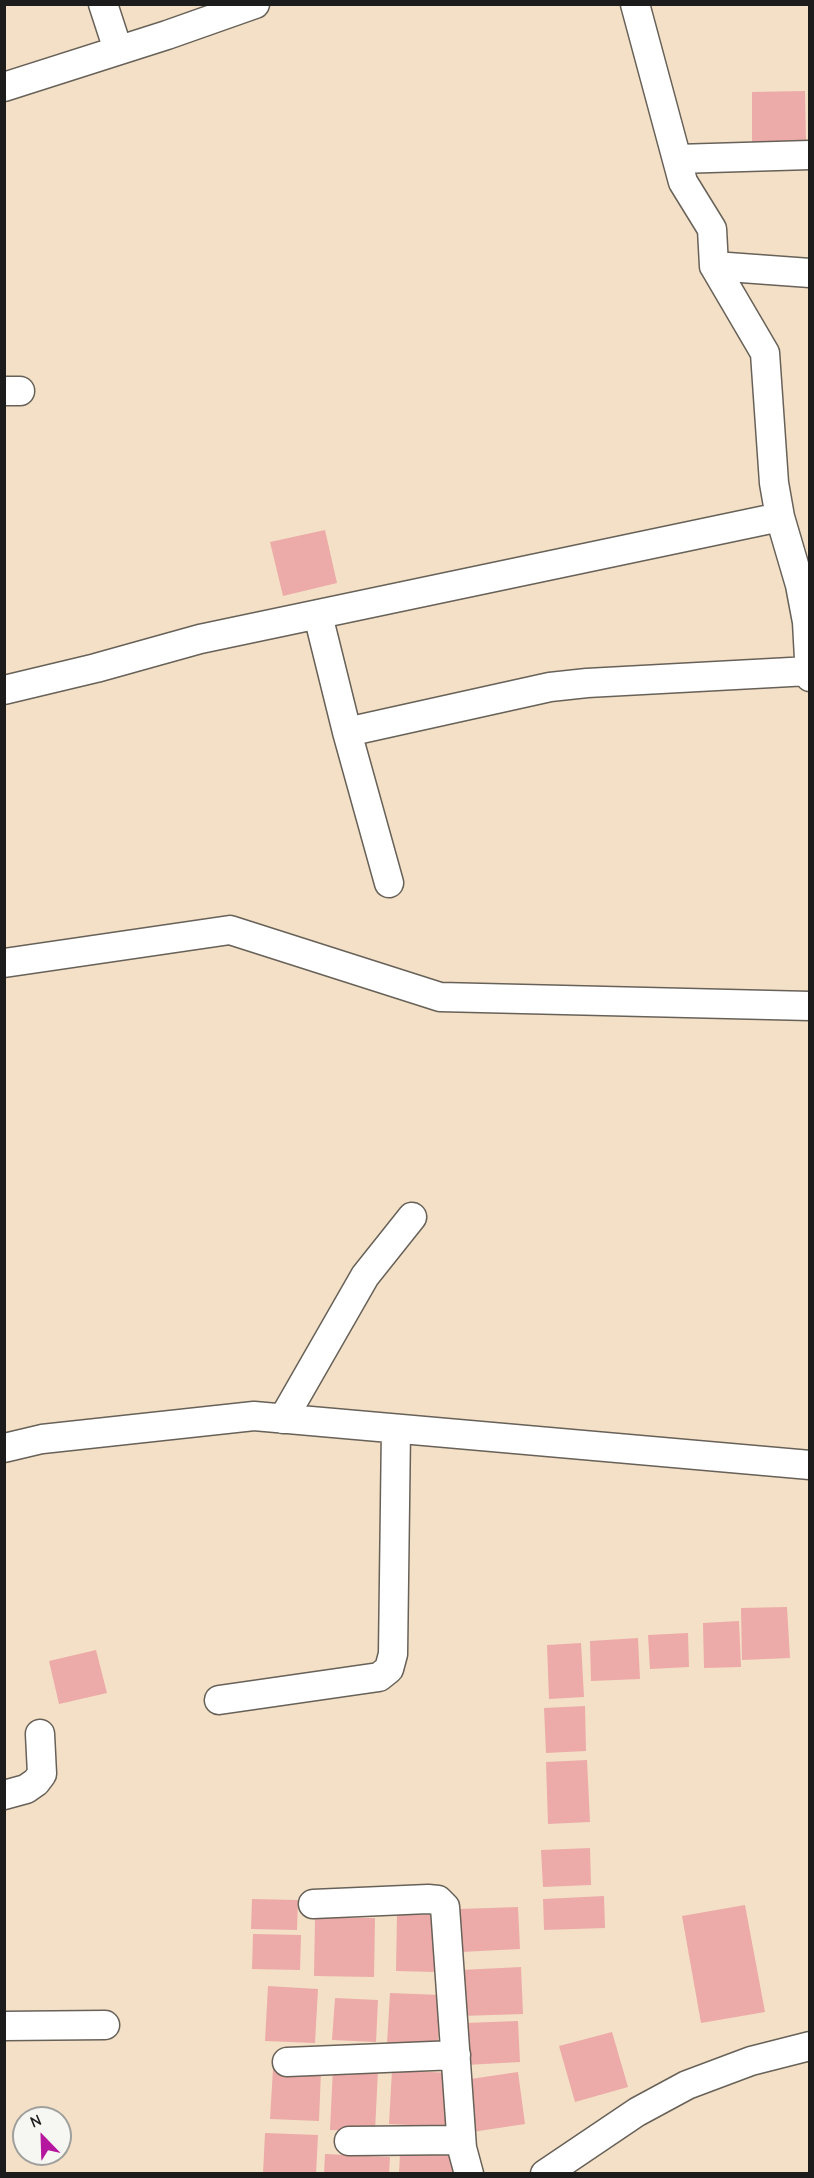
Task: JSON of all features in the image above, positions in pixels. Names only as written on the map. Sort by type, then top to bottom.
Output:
[{"type":"street","points":[[103,4],[118,50]]},
{"type":"street","points":[[4,87],[255,4]]},
{"type":"street","points":[[635,4],[683,182],[712,229],[714,266],[765,353],[774,483],[780,517],[800,585],[809,637],[810,677]]},
{"type":"street","points":[[677,159],[810,155]]},
{"type":"street","points":[[714,266],[810,273]]},
{"type":"street","points":[[4,690],[96,668],[200,639],[780,517]]},
{"type":"street","points":[[318,615],[347,732],[389,883]]},
{"type":"street","points":[[347,732],[550,687],[809,671]]},
{"type":"street","points":[[4,963],[230,930],[440,997],[810,1006]]},
{"type":"street","points":[[283,1419],[365,1276],[412,1217]]},
{"type":"street","points":[[4,1448],[42,1439],[254,1416],[810,1465]]},
{"type":"street","points":[[219,1700],[379,1677],[389,1669],[393,1654],[396,1429]]},
{"type":"street","points":[[4,1795],[26,1789],[42,1774],[40,1734]]},
{"type":"street","points":[[313,1904],[428,1899],[438,1900],[445,1907],[461,2139],[469,2174]]},
{"type":"street","points":[[4,2026],[105,2025]]},
{"type":"street","points":[[545,2174],[636,2112],[687,2085],[751,2061],[810,2046]]},
{"type":"street","points":[[287,2062],[456,2055]]},
{"type":"street","points":[[349,2141],[461,2139]]},
{"type":"building","points":[[805,91],[806,144],[752,144],[752,92]]},
{"type":"building","points":[[325,530],[337,583],[283,596],[270,542]]},
{"type":"building","points":[[787,1607],[790,1658],[742,1660],[741,1608]]},
{"type":"building","points":[[739,1621],[741,1667],[704,1668],[703,1623]]},
{"type":"building","points":[[688,1633],[689,1667],[650,1669],[648,1635]]},
{"type":"building","points":[[638,1638],[640,1679],[591,1681],[590,1641]]},
{"type":"building","points":[[581,1643],[584,1697],[549,1699],[547,1645]]},
{"type":"building","points":[[96,1650],[107,1693],[59,1704],[49,1661]]},
{"type":"building","points":[[585,1706],[586,1751],[546,1753],[544,1708]]},
{"type":"building","points":[[587,1760],[590,1822],[548,1824],[546,1762]]},
{"type":"building","points":[[590,1848],[591,1885],[543,1887],[541,1850]]},
{"type":"building","points":[[604,1896],[605,1928],[544,1930],[543,1899]]},
{"type":"building","points":[[252,1899],[298,1900],[297,1930],[251,1929]]},
{"type":"building","points":[[745,1905],[765,2012],[701,2023],[682,1916]]},
{"type":"building","points":[[518,1907],[520,1949],[461,1952],[459,1909]]},
{"type":"building","points":[[397,1914],[436,1915],[435,1972],[396,1971]]},
{"type":"building","points":[[315,1918],[375,1918],[374,1977],[314,1976]]},
{"type":"building","points":[[253,1934],[301,1935],[300,1970],[252,1969]]},
{"type":"building","points":[[521,1967],[523,2014],[462,2016],[461,1970]]},
{"type":"building","points":[[268,1986],[318,1989],[315,2043],[265,2041]]},
{"type":"building","points":[[390,1993],[440,1995],[438,2047],[387,2044]]},
{"type":"building","points":[[335,1998],[378,2000],[376,2042],[332,2040]]},
{"type":"building","points":[[518,2021],[520,2062],[466,2065],[465,2023]]},
{"type":"building","points":[[612,2032],[628,2087],[575,2102],[559,2046]]},
{"type":"building","points":[[333,2068],[378,2070],[375,2131],[330,2130]]},
{"type":"building","points":[[273,2069],[321,2071],[319,2121],[270,2119]]},
{"type":"building","points":[[392,2070],[450,2073],[447,2127],[389,2124]]},
{"type":"building","points":[[518,2072],[525,2124],[472,2132],[464,2080]]},
{"type":"building","points":[[265,2133],[318,2135],[316,2174],[263,2174]]},
{"type":"building","points":[[400,2153],[461,2156],[460,2174],[399,2174]]},
{"type":"building","points":[[325,2154],[390,2157],[389,2174],[324,2174]]}]
